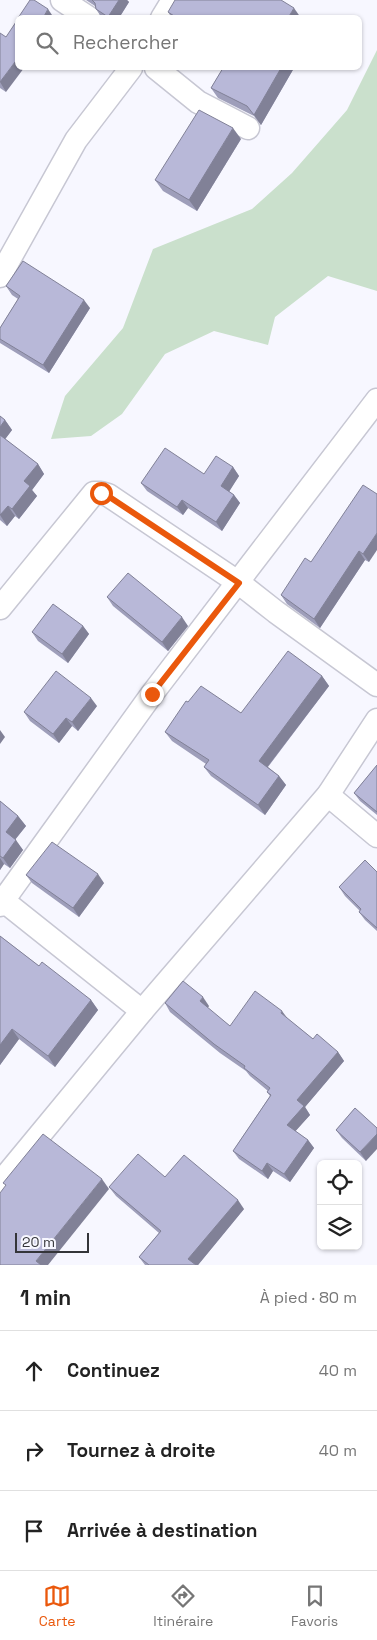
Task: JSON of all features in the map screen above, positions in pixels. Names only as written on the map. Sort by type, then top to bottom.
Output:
[{"type":"street","points":[[62,0],[84,15]]},
{"type":"street","points":[[164,15],[173,0]]},
{"type":"street","points":[[0,276],[76,140],[129,70]]},
{"type":"street","points":[[158,70],[198,102],[248,128]]},
{"type":"street","points":[[142,1011],[1,901],[152,694],[239,583],[377,400]]},
{"type":"street","points":[[0,608],[94,493],[101,493],[239,583],[377,685]]},
{"type":"street","points":[[0,1184],[142,1011],[328,795],[377,720]]},
{"type":"street","points":[[328,795],[377,836]]},
{"type":"green space","points":[[377,50],[377,291],[328,276],[275,317],[268,345],[214,331],[165,354],[122,414],[91,436],[51,439],[65,396],[123,328],[153,249],[252,209],[292,173],[347,110]]},
{"type":"building","points":[[30,0],[34,0],[48,9],[45,15],[20,15]]},
{"type":"building","points":[[92,0],[119,0],[109,15],[105,15],[96,9],[95,3]]},
{"type":"building","points":[[175,0],[281,0],[294,8],[290,15],[172,15],[168,12]]},
{"type":"building","points":[[15,24],[15,62],[0,82],[0,33],[6,37]]},
{"type":"building","points":[[222,70],[280,70],[254,115],[247,106],[211,88]]},
{"type":"building","points":[[199,110],[233,128],[189,200],[155,180]]},
{"type":"building","points":[[23,261],[84,300],[43,365],[0,339],[0,328],[20,296],[6,286]]},
{"type":"building","points":[[0,416],[5,420],[0,427]]},
{"type":"building","points":[[0,435],[38,464],[24,481],[30,486],[12,509],[8,506],[0,515]]},
{"type":"building","points":[[165,448],[204,474],[216,456],[233,467],[221,486],[234,495],[216,522],[182,500],[177,507],[141,483]]},
{"type":"building","points":[[363,485],[377,494],[377,533],[363,554],[359,551],[314,619],[281,595],[305,558],[311,562]]},
{"type":"building","points":[[128,573],[182,617],[162,642],[107,597]]},
{"type":"building","points":[[53,604],[83,626],[62,654],[32,632]]},
{"type":"building","points":[[288,651],[322,676],[259,761],[279,776],[258,805],[204,767],[209,760],[165,732],[186,701],[188,702],[201,686],[241,713]]},
{"type":"building","points":[[56,671],[91,698],[72,722],[66,718],[53,734],[24,712]]},
{"type":"building","points":[[377,765],[377,812],[354,793]]},
{"type":"building","points":[[0,801],[18,816],[6,832],[16,840],[3,858],[0,856]]},
{"type":"building","points":[[52,842],[98,874],[73,908],[26,875]]},
{"type":"building","points":[[365,860],[377,872],[377,928],[359,912],[361,909],[339,887]]},
{"type":"building","points":[[0,936],[39,966],[42,962],[91,1000],[48,1056],[12,1029],[0,1045]]},
{"type":"building","points":[[183,981],[203,997],[200,1001],[230,1026],[255,991],[282,1011],[281,1013],[313,1039],[317,1034],[338,1052],[297,1100],[304,1106],[287,1125],[308,1140],[284,1174],[267,1163],[262,1171],[233,1151],[271,1095],[267,1092],[270,1088],[165,1003]]},
{"type":"building","points":[[355,1108],[377,1128],[377,1134],[360,1152],[336,1130]]},
{"type":"building","points":[[43,1134],[102,1179],[36,1261],[41,1265],[0,1265],[0,1193],[6,1185],[3,1183]]},
{"type":"building","points":[[138,1154],[165,1177],[184,1155],[238,1200],[188,1259],[196,1265],[149,1265],[139,1257],[161,1231],[109,1187]]},
{"type":"route","points":[[101,493],[239,583],[152,694]]}]
